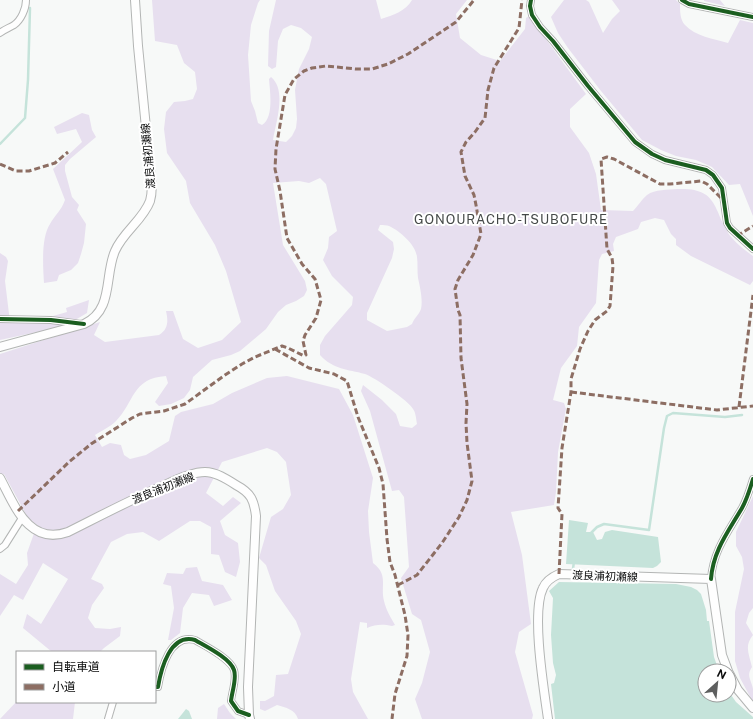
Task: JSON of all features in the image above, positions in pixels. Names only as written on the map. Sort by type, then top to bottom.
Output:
[{"type":"main road","name":"渡良浦初瀬線","points":[[0,347],[84,324],[91,321],[98,315],[103,306],[115,251],[121,240],[144,213],[150,201],[152,192],[135,0]]},
{"type":"main road","name":"渡良浦初瀬線","points":[[0,478],[22,518],[35,530],[54,536],[173,481],[195,473],[215,473],[246,491],[252,498],[256,516],[248,687],[250,717]]},
{"type":"main road","name":"渡良浦初瀬線","points":[[548,719],[540,647],[539,618],[540,598],[547,581],[559,574],[711,579]]},
{"type":"main road","points":[[711,579],[722,655],[725,663]]},
{"type":"main road","points":[[737,688],[753,708]]},
{"type":"street","points":[[0,33],[5,28],[13,26],[20,20],[26,5],[26,0]]},
{"type":"street","points":[[531,0],[530,6],[532,15],[540,27],[635,142],[652,154],[665,160],[706,170],[714,175],[722,188],[727,223],[730,228],[753,249]]},
{"type":"street","points":[[682,0],[689,4],[753,17]]},
{"type":"street","points":[[0,319],[51,320],[84,324]]},
{"type":"street","points":[[711,579],[711,571],[720,544],[742,508],[753,479]]},
{"type":"street","points":[[0,549],[5,545],[22,518]]},
{"type":"street","points":[[156,687],[158,687],[165,663],[173,646],[189,638],[232,664],[234,678],[231,700],[238,711],[250,717]]},
{"type":"street","points":[[108,719],[113,703]]},
{"type":"shaded area","points":[[152,0],[260,0],[251,25],[248,55],[251,101],[258,123],[262,125],[266,122],[270,111],[269,79],[271,77],[276,83],[279,98],[278,116],[273,140],[286,142],[292,136],[296,128],[297,119],[295,90],[299,69],[309,49],[312,37],[301,28],[291,25],[283,29],[278,41],[276,67],[272,69],[268,66],[269,31],[276,0],[376,0],[381,19],[403,10],[412,0],[467,0],[456,14],[460,38],[481,55],[500,61],[525,29],[526,18],[529,16],[586,94],[570,109],[570,127],[589,153],[596,174],[601,210],[633,211],[643,198],[650,193],[658,191],[691,189],[701,192],[714,203],[732,238],[753,256],[753,281],[750,285],[691,256],[676,245],[676,239],[671,234],[664,220],[655,218],[641,222],[638,229],[616,237],[613,244],[614,251],[602,254],[599,260],[596,303],[579,327],[577,346],[561,368],[553,400],[564,403],[566,409],[558,452],[554,505],[511,512],[522,555],[531,624],[519,632],[515,652],[533,715],[532,719],[422,719],[415,699],[422,683],[430,652],[421,620],[412,614],[401,578],[409,567],[404,497],[399,490],[392,491],[370,411],[361,391],[363,385],[382,400],[396,414],[400,426],[412,428],[417,424],[416,416],[410,405],[383,384],[365,374],[330,364],[320,355],[320,345],[325,336],[352,305],[353,297],[332,276],[323,260],[328,248],[329,237],[337,231],[326,184],[320,178],[309,183],[299,181],[273,183],[283,245],[305,281],[307,290],[304,296],[286,305],[278,312],[266,329],[240,351],[212,360],[193,377],[190,390],[184,398],[171,404],[159,406],[155,402],[168,383],[166,376],[146,381],[135,392],[116,421],[95,435],[102,447],[110,443],[121,445],[124,455],[130,459],[146,455],[169,441],[175,416],[181,412],[213,404],[232,393],[267,378],[287,376],[339,389],[353,415],[373,478],[368,511],[373,563],[381,572],[385,604],[395,625],[380,625],[367,628],[367,623],[360,622],[351,679],[353,692],[368,719],[298,719],[292,711],[277,705],[265,711],[260,709],[260,701],[265,701],[274,696],[276,675],[288,674],[301,634],[296,621],[275,591],[266,565],[259,558],[271,517],[283,509],[291,495],[286,462],[277,452],[267,448],[222,462],[206,493],[223,506],[233,497],[241,503],[220,521],[225,535],[238,543],[240,562],[236,577],[225,572],[219,555],[211,554],[211,527],[200,521],[190,521],[159,541],[143,532],[127,534],[111,542],[91,579],[102,584],[104,588],[92,605],[88,618],[95,628],[110,629],[121,627],[120,636],[101,651],[51,651],[23,628],[27,614],[41,624],[68,579],[43,563],[23,600],[14,595],[0,616],[0,574],[16,584],[28,565],[27,553],[37,525],[28,518],[4,474],[0,476],[0,354],[100,322],[94,335],[105,342],[159,335],[165,330],[166,327],[166,311],[173,311],[183,339],[198,348],[222,340],[241,322],[226,271],[215,245],[190,203],[186,181],[167,153],[164,129],[166,112],[174,102],[193,99],[197,89],[195,72],[184,63],[177,45],[155,41]],"holes":[[[380,225],[388,226],[398,231],[407,239],[416,252],[422,305],[412,324],[407,327],[387,331],[367,320],[367,313],[392,258],[394,249],[393,242],[378,230]]]},
{"type":"shaded area","points":[[564,0],[586,0],[589,2],[603,33],[612,19],[620,11],[612,0],[676,0],[680,4],[682,21],[689,29],[705,37],[728,43],[740,20],[753,23],[753,216],[740,184],[729,185],[712,167],[696,160],[676,156],[642,140],[601,91],[558,33],[551,17]]},
{"type":"shaded area","points":[[720,0],[725,6],[704,1]]},
{"type":"shaded area","points":[[82,113],[89,115],[92,130],[96,137],[70,159],[65,165],[65,171],[72,197],[79,205],[77,210],[86,224],[84,243],[78,263],[71,270],[59,275],[57,281],[44,283],[43,252],[45,237],[50,224],[65,200],[53,169],[82,142],[76,129],[57,134],[54,127]]},
{"type":"shaded area","points":[[0,253],[6,257],[8,261],[5,281],[10,322],[52,323],[53,316],[67,312],[66,308],[89,300],[87,313],[65,326],[0,340]]},
{"type":"shaded area","points":[[753,496],[753,608],[749,613],[746,623],[753,635],[750,639],[748,647],[752,667],[749,675],[753,689],[753,702],[740,678],[737,663],[735,661],[735,612],[744,569],[742,557],[736,546],[736,532]]},
{"type":"shaded area","points":[[569,520],[588,523],[586,532],[593,532],[597,540],[602,539],[605,532],[612,530],[658,537],[661,562],[653,568],[566,564]]},
{"type":"shaded area","points":[[197,567],[202,581],[223,585],[232,600],[214,606],[209,595],[192,593],[183,608],[180,633],[171,640],[168,640],[174,608],[171,586],[163,584],[167,573],[183,574],[186,568]]},
{"type":"shaded area","points":[[559,582],[676,584],[691,587],[697,590],[701,594],[706,610],[707,621],[709,621],[716,663],[697,663],[697,703],[737,703],[753,717],[753,719],[555,719],[551,684],[554,683],[556,675],[553,663],[551,635],[553,598],[549,591]]},
{"type":"shaded area","points":[[16,702],[75,703],[73,719],[0,719]]},
{"type":"shaded area","points":[[224,704],[236,719],[217,719],[218,708]]},
{"type":"shaded area","points":[[186,709],[189,711],[192,719],[178,719]]},
{"type":"waterway","points":[[0,144],[25,118],[28,80],[30,8]]},
{"type":"waterway","points":[[591,533],[597,527],[604,524],[649,530],[667,416],[673,413],[725,417],[742,415]]},
{"type":"waterway","points":[[573,569],[574,561]]},
{"type":"marked path","points":[[18,511],[69,462],[91,444],[132,418],[140,414],[164,411],[185,404],[242,364],[282,346],[304,356],[306,355],[303,341],[305,335],[316,318],[321,300],[315,279],[302,264],[287,238],[275,169],[276,149],[285,95],[294,79],[304,71],[312,68],[326,66],[372,69],[388,64],[408,54],[456,22],[474,0]]},
{"type":"marked path","points":[[398,585],[417,575],[442,543],[459,517],[467,500],[472,481],[467,443],[467,404],[461,358],[460,315],[455,289],[458,280],[473,255],[481,234],[474,195],[465,176],[461,152],[466,142],[485,118],[488,90],[494,68],[519,28],[522,0]]},
{"type":"marked path","points":[[0,164],[16,171],[29,171],[55,163],[68,152]]},
{"type":"marked path","points":[[559,574],[562,514],[558,508],[562,448],[571,392],[571,379],[580,349],[588,331],[595,320],[607,311],[610,306],[613,266],[612,258],[607,249],[601,159],[607,157],[614,159],[660,184],[701,181],[707,184],[722,199]]},
{"type":"marked path","points":[[737,236],[753,226]]},
{"type":"marked path","points":[[739,407],[753,295]]},
{"type":"marked path","points":[[275,349],[309,368],[334,374],[347,381],[358,417],[379,468],[383,484],[390,562],[395,575],[405,615],[408,635],[407,656],[395,694],[392,719]]},
{"type":"marked path","points":[[571,392],[717,410],[753,406]]},
{"type":"cycle path","points":[[531,0],[530,6],[532,15],[540,27],[635,142],[652,154],[665,160],[706,170],[713,175],[722,188],[727,223],[730,228],[753,249]]},
{"type":"cycle path","points":[[682,0],[689,4],[753,17]]},
{"type":"cycle path","points":[[0,319],[51,320],[84,324]]},
{"type":"cycle path","points":[[711,579],[712,569],[718,551],[744,505],[753,479]]},
{"type":"cycle path","points":[[156,687],[158,687],[164,662],[173,647],[186,639],[195,640],[217,653],[232,666],[235,677],[231,701],[238,711],[249,715]]},
{"type":"district","name":"GONOURACHO-TSUBOFURE","points":[[511,219]]}]
